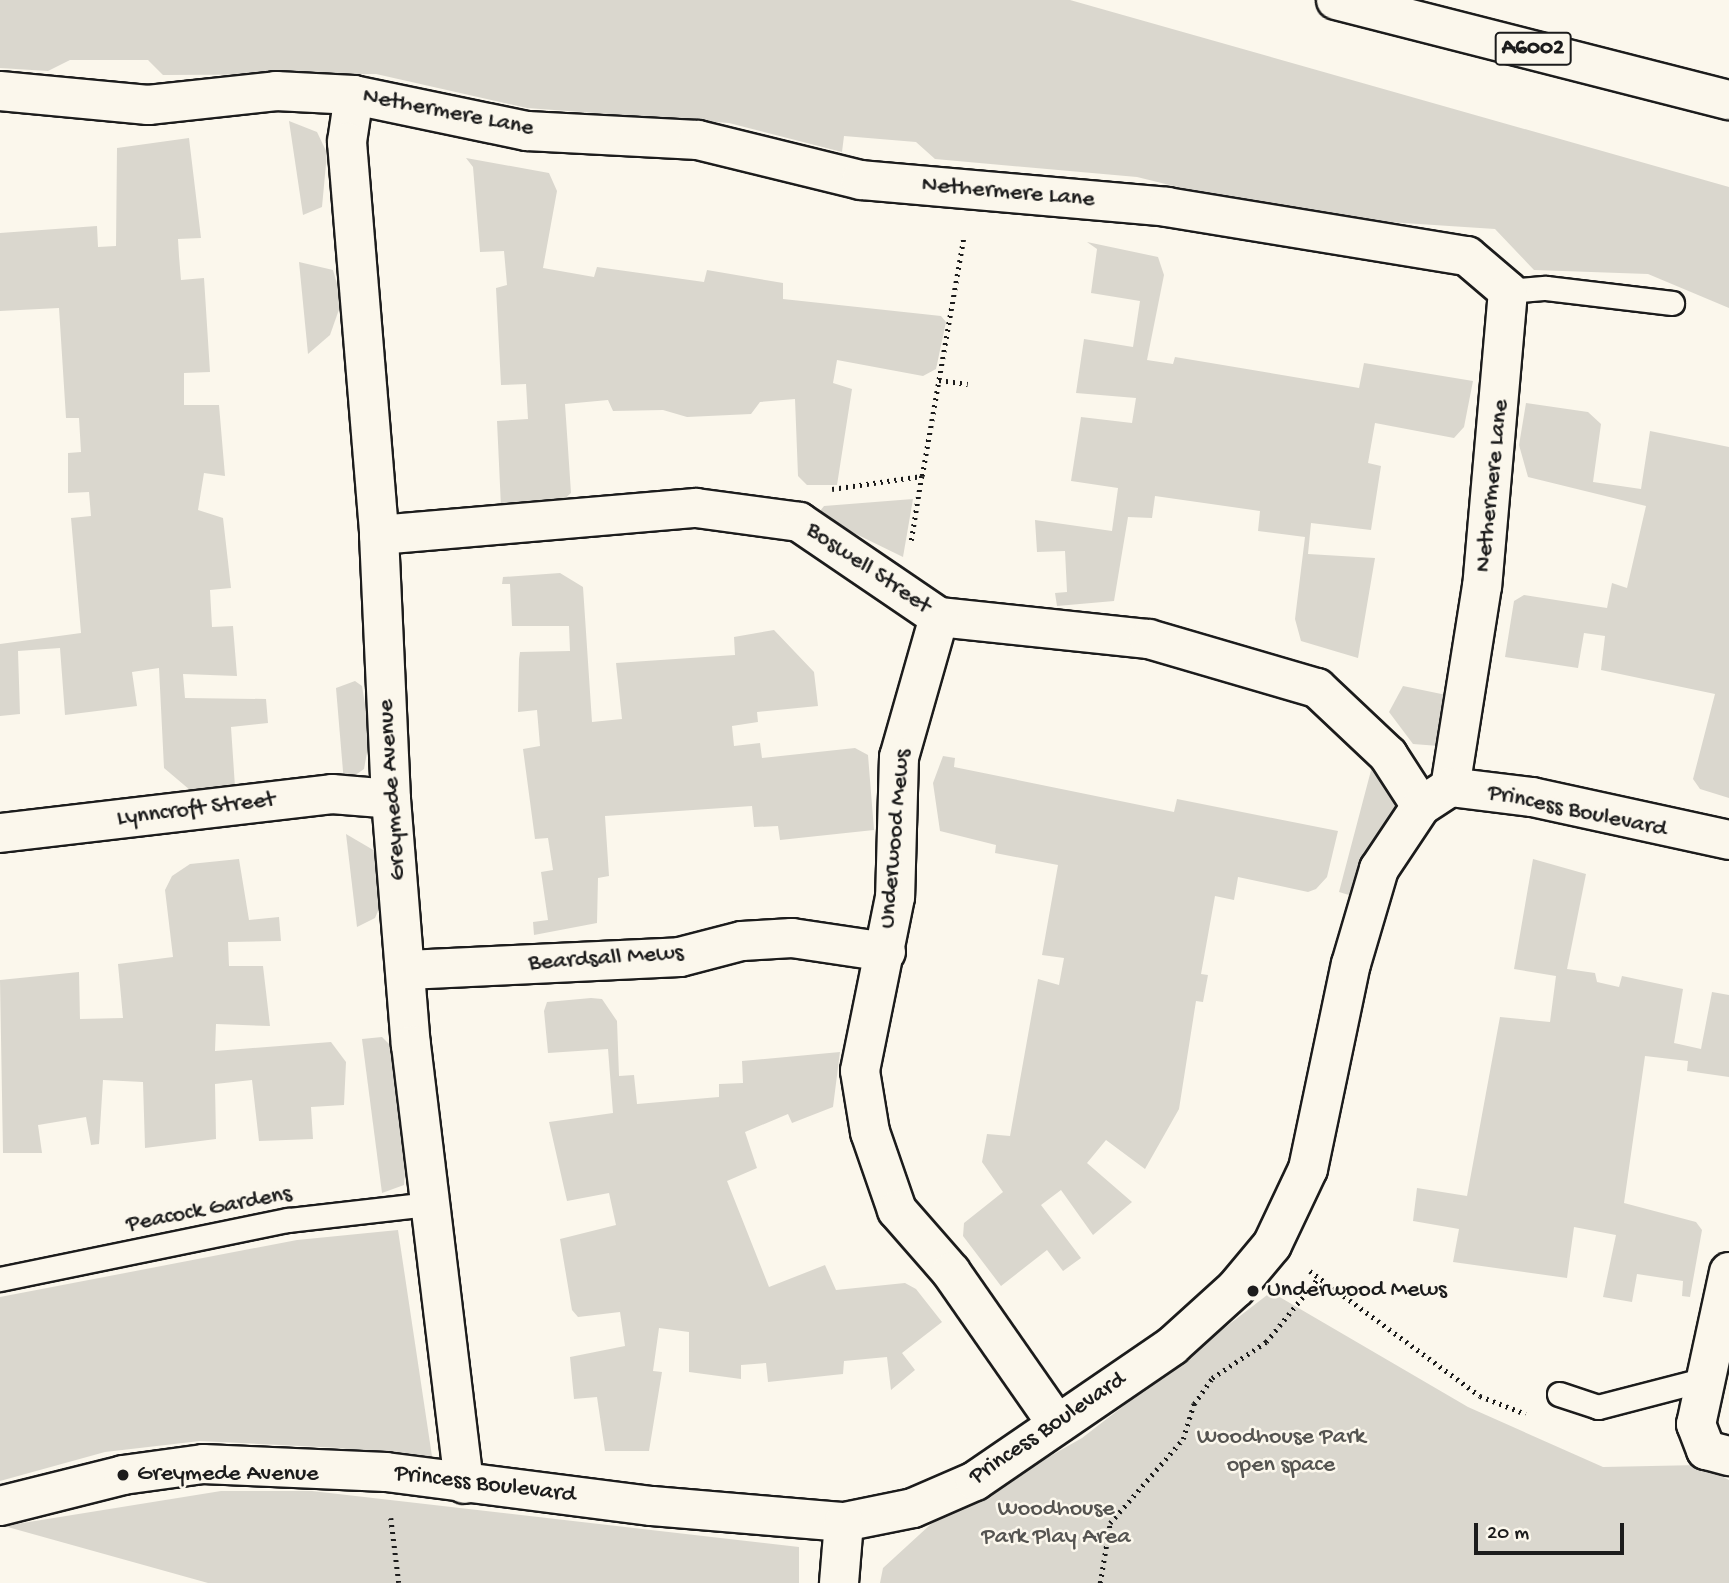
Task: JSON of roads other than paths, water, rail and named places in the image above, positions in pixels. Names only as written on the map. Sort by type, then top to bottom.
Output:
[{"type":"street","name":"A6002","points":[[1336,0],[1729,100]]},
{"type":"street","name":"Nethermere Lane","points":[[0,91],[148,105],[276,91],[354,94],[527,131],[698,140],[861,180],[1167,207],[1467,256],[1508,291],[1482,586],[1436,797]]},
{"type":"street","name":"Greymede Avenue","points":[[354,94],[347,142],[379,535],[391,799],[429,1204],[464,1484]]},
{"type":"street","name":"Boswell Street","points":[[379,535],[696,508],[799,522],[939,617],[1149,639],[1317,688],[1436,797]]},
{"type":"street","name":"Underwood Mews","points":[[939,617],[899,757],[895,897],[860,1071],[870,1132],[897,1210],[951,1272],[1057,1424]]},
{"type":"street","name":"Lynncroft Street","points":[[0,833],[332,794],[391,799]]},
{"type":"street","name":"Princess Boulevard","points":[[0,1506],[123,1475],[203,1464],[386,1472],[464,1484],[844,1522],[913,1508],[975,1481],[1172,1346],[1236,1288],[1272,1245],[1308,1169],[1351,964],[1379,869],[1436,797],[1532,797],[1729,840]]},
{"type":"street","name":"Beardsall Mews","points":[[407,970],[680,957],[742,941],[792,938],[886,952]]},
{"type":"street","points":[[1729,1272],[1702,1380],[1696,1423],[1706,1450],[1729,1456]]},
{"type":"street","points":[[839,1583],[844,1522]]},
{"type":"lane","points":[[1508,291],[1546,288],[1672,303]]},
{"type":"lane","name":"Peacock Gardens","points":[[0,1279],[288,1220],[429,1204]]},
{"type":"lane","points":[[1559,1394],[1598,1408],[1702,1380]]},
{"type":"place","name":"Underwood Mews","points":[[1253,1291]]},
{"type":"place","name":"Greymede Avenue","points":[[123,1475]]},
{"type":"park label","name":"Woodhouse Park open space","points":[[1281,1452]]},
{"type":"park label","name":"Woodhouse Park Play Area","points":[[1056,1524]]}]
